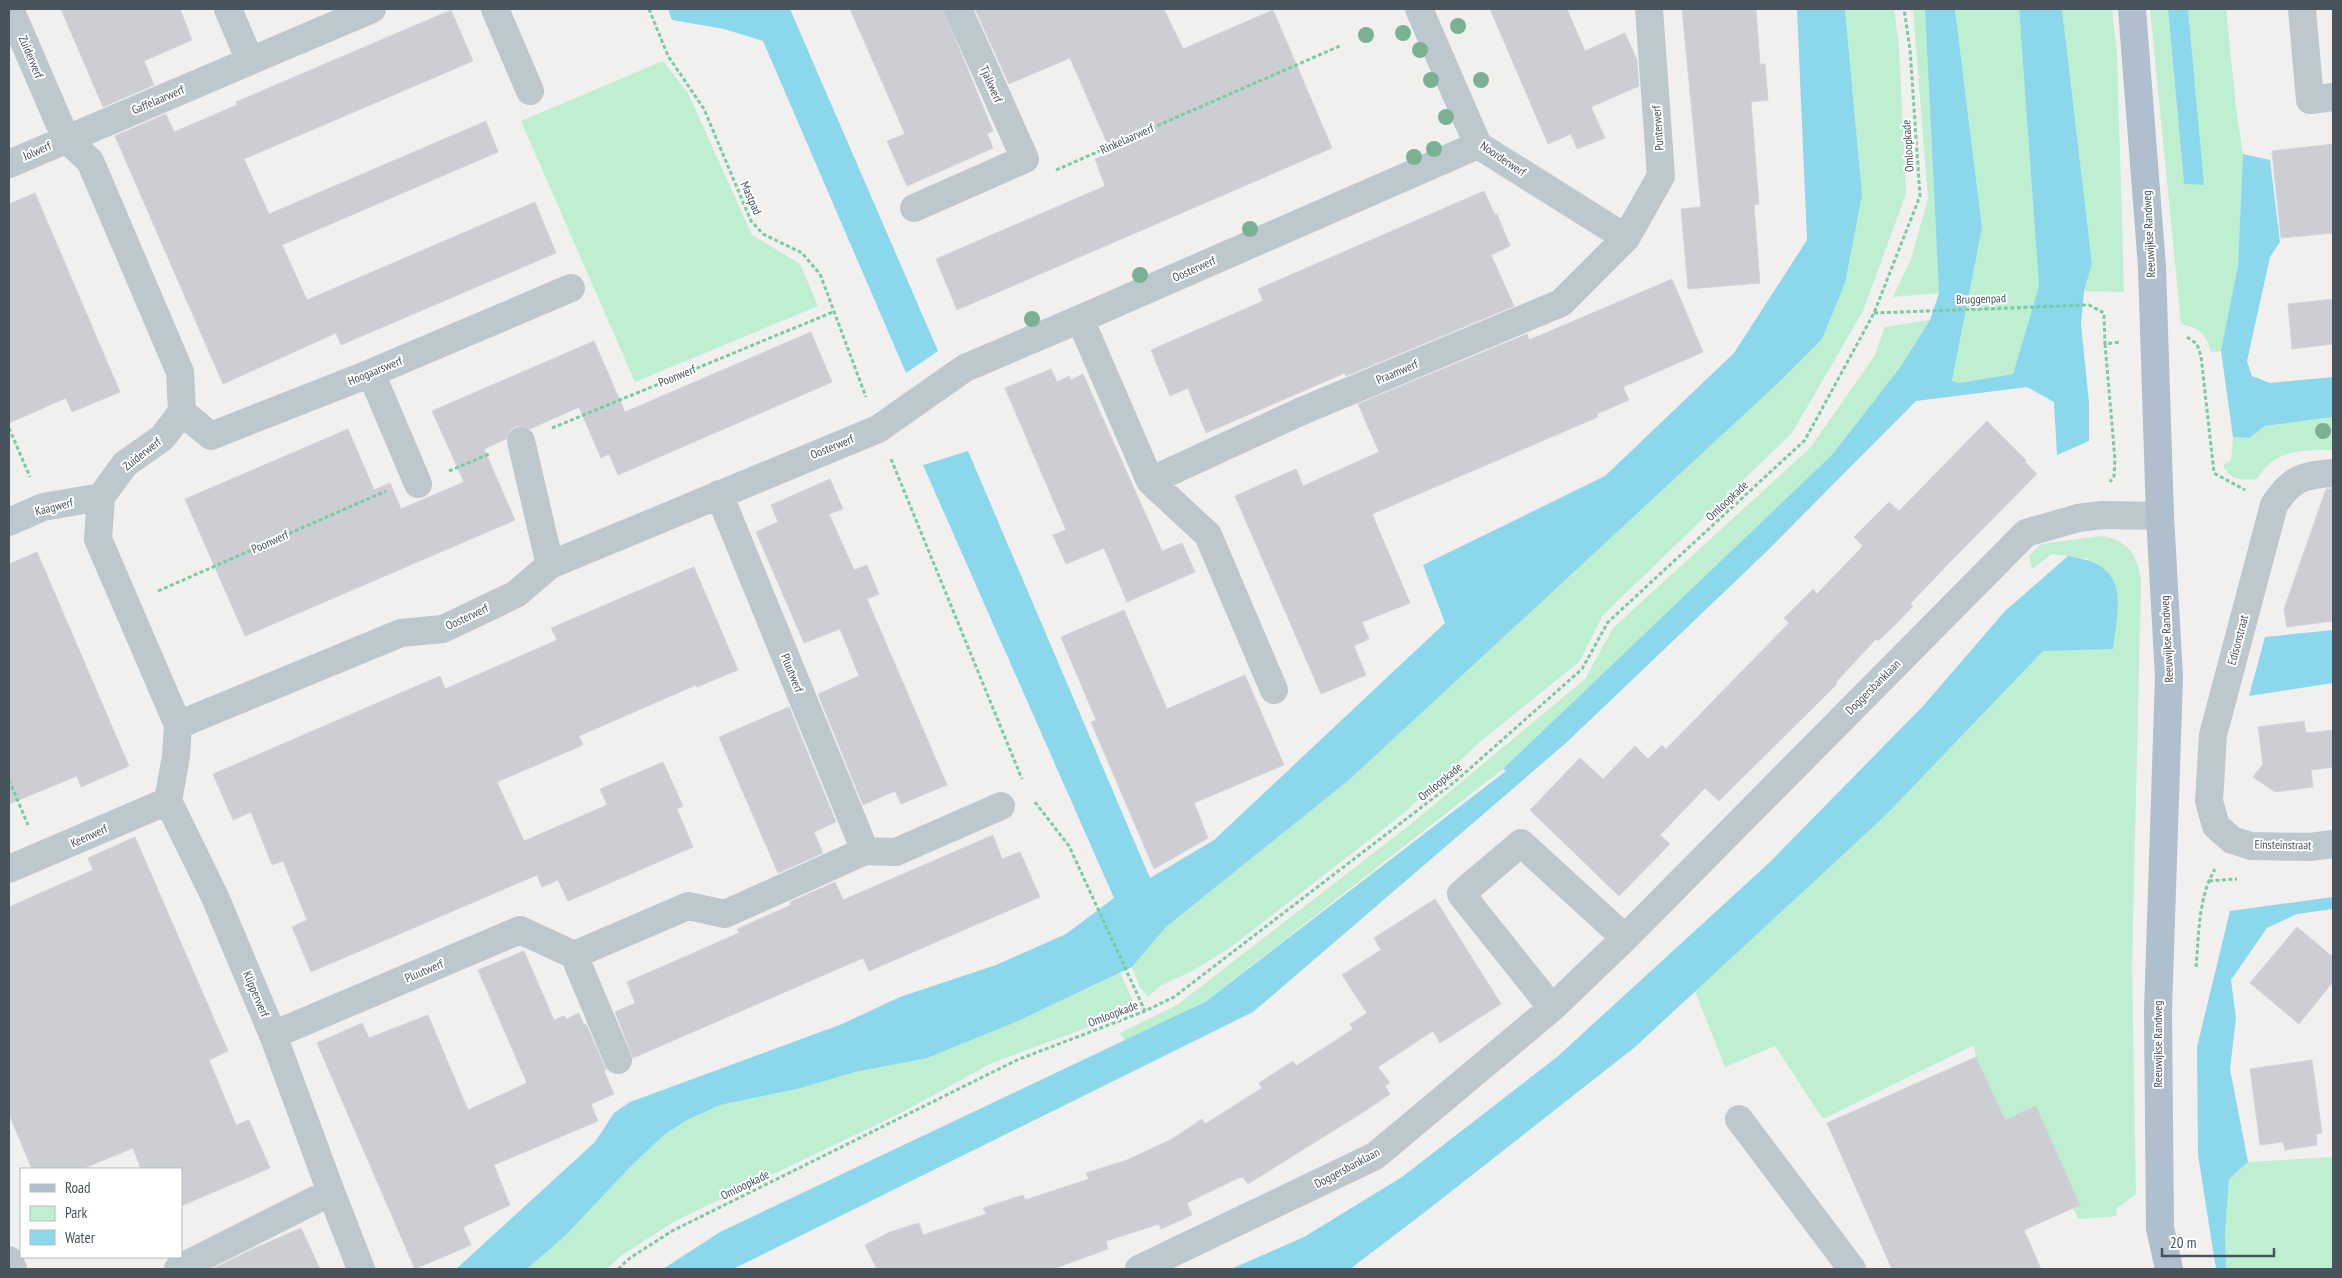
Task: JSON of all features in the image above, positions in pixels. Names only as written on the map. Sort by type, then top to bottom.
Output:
[{"type":"main road","name":"Reeuwijkse Randweg","points":[[2132,9],[2152,267],[2160,516],[2169,677],[2158,1011],[2160,1228],[2169,1269]]},
{"type":"street","name":"Zuiderwerf","points":[[10,9],[66,139],[90,161],[180,372],[182,412],[162,438],[125,464],[101,497]]},
{"type":"street","points":[[228,9],[250,62]]},
{"type":"street","name":"Gaffelaarwerf","points":[[66,139],[372,9]]},
{"type":"street","points":[[495,9],[530,91]]},
{"type":"street","name":"Tjalkwerf","points":[[958,9],[1025,158]]},
{"type":"street","name":"Noorderwerf","points":[[1419,9],[1478,144],[1626,238]]},
{"type":"street","name":"Punterwerf","points":[[1626,238],[1661,176],[1649,9]]},
{"type":"street","points":[[2302,9],[2310,100],[2333,97]]},
{"type":"street","name":"Jolwerf","points":[[9,164],[66,139]]},
{"type":"street","name":"Oosterwerf","points":[[178,726],[401,633],[443,629],[516,594],[550,565],[878,429],[965,368],[1478,144]]},
{"type":"street","points":[[914,208],[1025,158]]},
{"type":"street","name":"Praamwerf","points":[[1150,481],[1302,411],[1561,303],[1626,238]]},
{"type":"street","name":"Hoogaarswerf","points":[[182,412],[212,436],[371,373],[571,288]]},
{"type":"street","points":[[1080,319],[1150,481],[1208,535],[1274,690]]},
{"type":"street","points":[[371,373],[417,481]]},
{"type":"street","points":[[521,441],[550,565]]},
{"type":"street","name":"Edisonstraat","points":[[2232,840],[2216,826],[2209,801],[2213,735],[2274,505],[2286,486],[2310,474],[2333,473]]},
{"type":"street","name":"Pluutwerf","points":[[719,494],[865,852]]},
{"type":"street","points":[[101,497],[98,539],[125,606],[178,726],[176,756],[168,801]]},
{"type":"street","name":"Kaagwerf","points":[[9,522],[44,507],[101,497]]},
{"type":"street","name":"Doggersbanklaan","points":[[1139,1269],[1375,1156],[1552,1008],[1625,938],[2026,533],[2078,518],[2102,515],[2160,516]]},
{"type":"street","name":"Keenwerf","points":[[9,869],[42,857],[168,801]]},
{"type":"street","name":"Klipperwerf","points":[[168,801],[215,897],[273,1035],[360,1269]]},
{"type":"street","points":[[618,1060],[574,954],[688,906],[725,914],[865,852],[896,852],[1001,806]]},
{"type":"street","name":"Einsteinstraat","points":[[2232,840],[2251,846],[2310,847],[2333,844]]},
{"type":"street","points":[[1552,1008],[1461,894],[1521,843],[1625,938]]},
{"type":"street","name":"Pluutwerf","points":[[273,1035],[520,930],[574,954]]},
{"type":"street","points":[[1738,1119],[1852,1269]]},
{"type":"street","points":[[178,1269],[331,1192]]},
{"type":"street","points":[[9,1260],[13,1269]]},
{"type":"path","name":"Mastpad","points":[[649,9],[668,56],[704,109],[751,221],[763,234],[802,253],[820,274],[878,429],[1025,785]]},
{"type":"path","name":"Omloopkade","points":[[618,1269],[630,1258],[672,1231],[1016,1060],[1145,1011],[1174,997],[1457,780],[1582,669],[1608,622],[1805,440],[1874,313],[1920,196],[1910,49],[1904,9]]},
{"type":"path","name":"Rinkelaarwerf","points":[[1025,158],[1050,172],[1342,45]]},
{"type":"path","name":"Bruggenpad","points":[[1874,313],[2089,305]]},
{"type":"path","name":"Poonwerf","points":[[125,606],[417,481],[521,441],[833,312]]},
{"type":"path","points":[[2102,515],[2105,490],[2114,476],[2116,460],[2105,344]]},
{"type":"path","points":[[9,428],[44,507]]},
{"type":"path","points":[[9,780],[42,857]]},
{"type":"path","points":[[1029,794],[1069,846],[1098,905],[1145,1011]]},
{"type":"green space","points":[[1845,9],[1894,9],[1899,46],[1906,194],[1863,311],[1792,433],[1603,615],[1580,661],[1481,741],[1404,813],[1227,950],[1194,970],[1160,986],[1148,997],[1140,987],[1132,967],[1166,927],[1349,780],[1775,386],[1862,195]]},
{"type":"green space","points":[[1913,9],[1925,9],[1939,293],[1893,297],[1911,259],[1928,199]]},
{"type":"green space","points":[[1955,9],[2019,9],[2039,286],[2013,374],[1959,383],[1952,382],[1982,228]]},
{"type":"green space","points":[[2062,9],[2112,9],[2117,53],[2124,292],[2084,291],[2092,264]]},
{"type":"green space","points":[[2150,9],[2168,9],[2184,184],[2203,185],[2188,9],[2226,9],[2236,108],[2243,154],[2238,266],[2224,346],[2221,351],[2211,352],[2207,340],[2201,332],[2181,324]]},
{"type":"green space","points":[[663,61],[688,93],[752,235],[800,264],[818,306],[635,382],[521,121]]},
{"type":"green space","points":[[1930,320],[1899,369],[1903,410],[1503,769],[1161,1036],[1128,1046],[1120,1033],[1177,1005],[1411,824],[1585,679],[1613,628],[1810,448],[1874,357],[1885,327]]},
{"type":"green space","points":[[2333,417],[2333,450],[2311,450],[2290,453],[2272,462],[2257,479],[2246,480],[2233,477],[2223,465],[2231,460],[2233,437],[2249,438],[2265,426]]},
{"type":"green space","points":[[2102,536],[2119,541],[2130,550],[2137,563],[2141,580],[2132,967],[2136,1194],[2116,1209],[2117,1216],[2079,1219],[2073,1209],[2080,1205],[2036,1106],[2005,1120],[1976,1057],[1974,1045],[1823,1119],[1775,1046],[1725,1067],[1695,991],[1886,815],[2043,651],[2055,649],[2088,559],[2052,554],[2032,569],[2029,556],[2041,544]]},
{"type":"green space","points":[[1120,973],[1133,1001],[1131,1011],[992,1063],[901,1113],[675,1221],[622,1255],[607,1269],[527,1269],[566,1235],[632,1165],[664,1135],[687,1120],[720,1105],[797,1089],[1018,1021]]},
{"type":"green space","points":[[2333,1157],[2333,1269],[2226,1269],[2225,1233],[2229,1179],[2248,1162]]},
{"type":"water","points":[[668,9],[790,9],[938,351],[906,373],[763,41],[724,29],[672,20]]},
{"type":"water","points":[[1797,9],[1845,9],[1862,195],[1845,283],[1822,339],[1775,386],[1349,780],[1166,927],[1132,967],[1018,1021],[927,1058],[855,1072],[797,1089],[720,1105],[687,1120],[664,1135],[632,1165],[566,1235],[527,1269],[456,1269],[595,1142],[614,1113],[630,1102],[842,1024],[900,997],[996,965],[1066,934],[1114,898],[923,465],[968,451],[1150,878],[1214,840],[1445,623],[1423,565],[1605,476],[1734,353],[1807,240]]},
{"type":"water","points":[[1925,9],[1955,9],[1982,228],[1952,381],[1959,383],[2013,374],[2039,286],[2019,9],[2062,9],[2092,264],[2084,291],[2081,324],[2089,403],[2089,441],[2057,455],[2054,402],[2027,387],[1916,401],[1764,554],[1566,743],[1253,1012],[733,1269],[663,1269],[720,1232],[1205,1002],[1506,771],[1503,769],[1832,455],[1899,369],[1930,320],[1939,293]]},
{"type":"water","points":[[2168,9],[2188,9],[2204,185],[2184,184]]},
{"type":"water","points":[[2243,154],[2270,160],[2280,242],[2270,257],[2247,361],[2252,376],[2270,383],[2333,377],[2333,417],[2265,426],[2249,438],[2233,437],[2221,351],[2238,266]]},
{"type":"water","points":[[2068,556],[2102,567],[2111,576],[2118,600],[2113,649],[2043,651],[1886,815],[1635,1047],[1350,1269],[1231,1269],[1304,1237],[1402,1177],[1557,1057],[1770,862],[1924,705],[2005,611]]},
{"type":"water","points":[[2333,630],[2333,683],[2249,696],[2265,637]]},
{"type":"water","points":[[2333,897],[2333,909],[2297,914],[2267,928],[2231,980],[2236,1018],[2230,1069],[2248,1162],[2229,1179],[2225,1233],[2226,1269],[2216,1269],[2198,1155],[2197,1047],[2230,911]]},
{"type":"building","points":[[61,9],[180,9],[192,40],[144,61],[154,85],[103,107]]},
{"type":"building","points":[[850,9],[943,9],[993,131],[987,134],[993,148],[907,186],[887,141],[905,134]]},
{"type":"building","points":[[975,9],[1164,9],[1183,49],[1273,10],[1332,148],[957,310],[936,259],[1105,186],[1095,159],[1111,152],[1070,58],[1009,84]]},
{"type":"building","points":[[1490,9],[1567,9],[1585,51],[1625,33],[1637,60],[1639,86],[1591,107],[1605,138],[1577,149],[1571,134],[1548,144]]},
{"type":"building","points":[[1682,9],[1756,9],[1760,64],[1765,64],[1768,100],[1751,102],[1759,204],[1754,205],[1760,283],[1688,289],[1681,209],[1701,207]]},
{"type":"building","points":[[451,10],[473,61],[244,159],[269,214],[486,121],[498,152],[282,245],[307,300],[535,202],[556,253],[341,345],[336,333],[223,384],[115,136],[166,114],[174,132],[237,105],[236,102]]},
{"type":"building","points":[[2333,144],[2333,233],[2281,238],[2272,151]]},
{"type":"building","points":[[1484,191],[1495,215],[1497,214],[1510,246],[1491,255],[1514,306],[1346,376],[1345,373],[1206,433],[1188,388],[1170,396],[1151,350],[1263,301],[1258,289]]},
{"type":"building","points":[[35,193],[120,392],[72,412],[66,398],[9,423],[9,204]]},
{"type":"building","points":[[1672,279],[1703,352],[1623,387],[1629,400],[1597,414],[1598,417],[1372,514],[1410,603],[1362,622],[1369,639],[1354,646],[1366,675],[1321,694],[1235,496],[1296,469],[1303,486],[1379,452],[1358,404],[1527,334],[1529,340]]},
{"type":"building","points":[[2333,299],[2333,344],[2292,349],[2288,304]]},
{"type":"building","points":[[811,332],[832,382],[618,475],[609,454],[601,458],[579,407],[530,429],[518,426],[511,429],[506,439],[484,449],[515,520],[245,636],[185,499],[348,429],[374,490],[390,483],[401,509],[464,482],[432,411],[594,341],[625,412]]},
{"type":"building","points":[[1051,369],[1057,382],[1069,376],[1071,380],[1083,374],[1162,551],[1182,543],[1195,572],[1127,602],[1104,548],[1066,564],[1053,535],[1066,530],[1005,388]]},
{"type":"building","points":[[1987,421],[2026,460],[2025,462],[2037,474],[1910,604],[1913,606],[1896,624],[1878,641],[1876,639],[1836,682],[1837,684],[1719,801],[1705,788],[1660,835],[1670,844],[1619,896],[1530,810],[1580,758],[1603,779],[1635,746],[1648,759],[1662,745],[1666,749],[1789,623],[1784,618],[1813,589],[1817,594],[1863,546],[1854,537],[1889,502],[1899,511]]},
{"type":"building","points":[[830,479],[843,509],[829,514],[854,570],[867,565],[879,594],[867,599],[947,785],[901,804],[895,791],[863,805],[818,694],[859,676],[840,629],[804,643],[756,532],[778,522],[771,505]]},
{"type":"building","points":[[2326,489],[2333,489],[2333,621],[2287,627],[2284,609]]},
{"type":"building","points":[[37,552],[129,766],[81,787],[77,776],[9,804],[9,564]]},
{"type":"building","points":[[694,567],[738,670],[697,687],[696,685],[579,736],[583,745],[497,782],[524,841],[607,805],[600,789],[663,762],[683,806],[677,809],[693,847],[568,901],[558,880],[542,887],[537,875],[311,972],[292,927],[307,920],[283,861],[272,865],[251,812],[233,820],[213,774],[440,676],[445,689],[557,640],[551,628]]},
{"type":"building","points":[[1124,610],[1167,709],[1245,675],[1284,765],[1194,803],[1208,838],[1154,869],[1091,722],[1096,720],[1061,637]]},
{"type":"building","points":[[789,707],[836,822],[814,832],[823,853],[778,873],[719,737]]},
{"type":"building","points":[[2304,721],[2306,733],[2333,730],[2333,767],[2311,770],[2313,787],[2275,792],[2253,777],[2263,764],[2258,727]]},
{"type":"building","points":[[993,835],[1002,859],[1020,852],[1040,897],[869,971],[863,958],[633,1058],[615,1012],[635,1003],[627,982],[739,933],[737,929],[791,905],[790,902],[835,882],[843,900]]},
{"type":"building","points":[[135,837],[228,1051],[209,1060],[236,1125],[249,1120],[270,1168],[182,1206],[182,1168],[141,1168],[133,1148],[84,1168],[32,1168],[9,1114],[9,907],[93,870],[88,858]]},
{"type":"building","points":[[1435,899],[1501,1004],[1440,1043],[1433,1031],[1378,1067],[1390,1083],[1385,1086],[1390,1094],[1365,1111],[1248,1184],[1243,1177],[1238,1178],[1187,1203],[1192,1215],[1161,1229],[1159,1224],[1106,1241],[1108,1249],[1053,1269],[877,1269],[865,1245],[890,1232],[919,1223],[923,1235],[986,1214],[983,1208],[1023,1195],[1025,1200],[1089,1179],[1086,1173],[1127,1160],[1172,1139],[1202,1119],[1205,1124],[1262,1088],[1259,1083],[1293,1061],[1296,1066],[1353,1029],[1350,1024],[1367,1013],[1342,975],[1381,950],[1374,938]]},
{"type":"building","points":[[2297,927],[2333,957],[2333,982],[2299,1024],[2250,983]]},
{"type":"building","points":[[524,951],[554,1020],[564,1016],[566,1019],[579,1013],[584,1025],[586,1024],[614,1094],[591,1104],[598,1121],[494,1165],[510,1205],[463,1227],[471,1245],[415,1269],[317,1043],[362,1023],[369,1038],[428,1015],[468,1110],[527,1083],[478,970]]},
{"type":"building","points":[[1976,1057],[2005,1120],[2036,1106],[2080,1205],[2024,1230],[2041,1269],[1892,1269],[1827,1123]]},
{"type":"building","points":[[2312,1060],[2322,1133],[2316,1134],[2317,1145],[2285,1150],[2283,1142],[2260,1145],[2250,1069]]},
{"type":"building","points":[[301,1228],[320,1269],[212,1269],[253,1249]]}]
